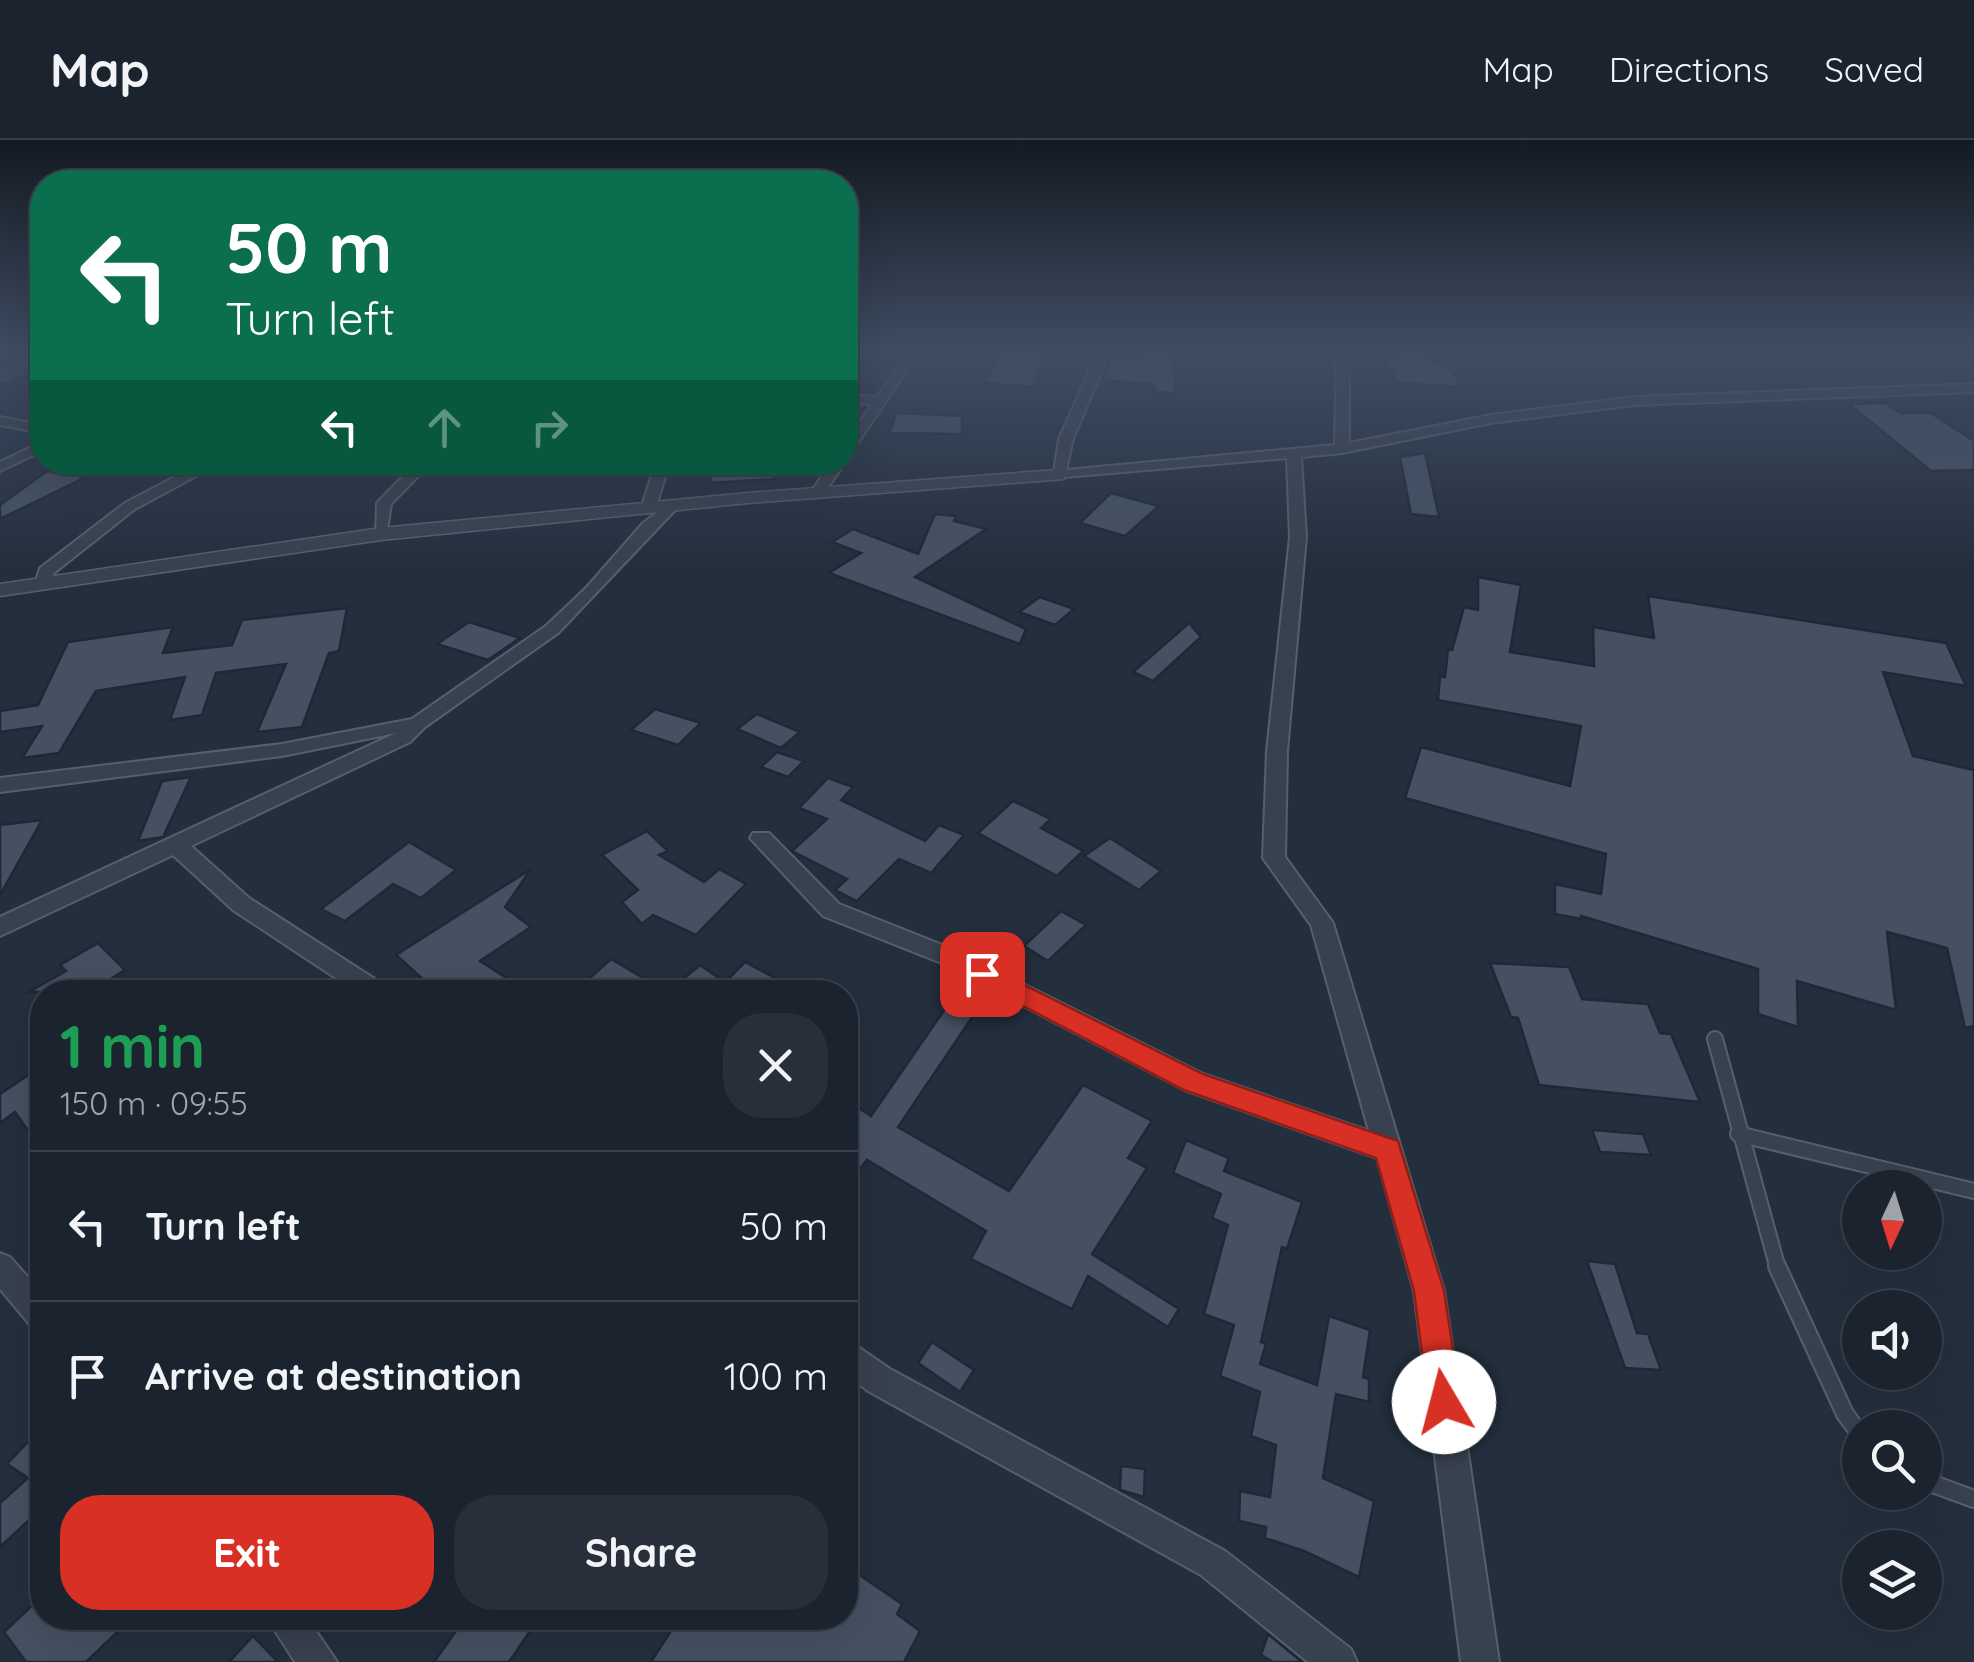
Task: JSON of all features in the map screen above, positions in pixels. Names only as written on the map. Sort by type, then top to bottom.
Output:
[{"type":"street","points":[[0,420],[30,426]]},
{"type":"street","points":[[1058,474],[1074,420]]},
{"type":"street","points":[[1342,420],[1342,448]]},
{"type":"street","points":[[0,590],[381,534],[1342,448],[1486,420]]},
{"type":"street","points":[[1294,451],[1298,537],[1277,751],[1274,858],[1322,923],[1429,1291],[1480,1662]]},
{"type":"street","points":[[0,467],[30,452]]},
{"type":"street","points":[[43,584],[46,571],[130,506],[191,475]]},
{"type":"street","points":[[381,534],[384,502],[412,475]]},
{"type":"street","points":[[648,509],[659,475]]},
{"type":"street","points":[[818,492],[830,475]]},
{"type":"street","points":[[0,927],[403,738],[418,723],[526,652],[592,592],[639,533],[671,506]]},
{"type":"street","points":[[0,785],[282,750],[418,723]]},
{"type":"street","points":[[761,838],[831,910],[947,956],[1194,1082],[1388,1150]]},
{"type":"street","points":[[176,845],[241,904],[357,980]]},
{"type":"street","points":[[0,1267],[30,1302]]},
{"type":"street","points":[[858,1364],[879,1380],[1213,1563],[1338,1662]]},
{"type":"street","points":[[294,1630],[318,1662]]},
{"type":"lane","points":[[1716,1039],[1772,1255],[1843,1410]]},
{"type":"lane","points":[[1738,1134],[1974,1191]]},
{"type":"lane","points":[[1942,1487],[1974,1499]]},
{"type":"building","points":[[894,420],[962,420],[962,434],[889,433]]},
{"type":"building","points":[[1869,420],[1942,420],[1974,441],[1974,470],[1931,471]]},
{"type":"building","points":[[1425,453],[1439,517],[1411,514],[1400,457]]},
{"type":"building","points":[[41,475],[86,477],[0,519],[0,505]]},
{"type":"building","points":[[710,475],[774,475],[774,479],[710,483]]},
{"type":"building","points":[[1111,493],[1159,506],[1125,536],[1080,523]]},
{"type":"building","points":[[935,514],[956,516],[954,521],[986,529],[915,577],[1026,629],[1020,644],[829,573],[861,553],[832,542],[853,529],[918,554]]},
{"type":"building","points":[[1478,577],[1521,585],[1510,652],[1594,666],[1593,627],[1654,638],[1648,596],[1946,643],[1966,686],[1883,672],[1913,756],[1974,770],[1974,1026],[1965,1028],[1947,948],[1887,932],[1896,1010],[1797,981],[1798,1027],[1758,1014],[1758,969],[1581,916],[1555,914],[1555,884],[1601,894],[1606,854],[1405,798],[1421,747],[1570,786],[1581,726],[1438,700],[1440,676],[1445,677],[1448,649],[1452,650],[1464,607],[1478,610]]},
{"type":"building","points":[[1040,597],[1074,609],[1055,625],[1019,612]]},
{"type":"building","points":[[347,608],[339,651],[329,653],[302,727],[257,732],[286,664],[216,673],[202,715],[170,720],[185,677],[96,691],[59,753],[22,758],[42,726],[0,732],[0,711],[38,705],[68,642],[173,627],[163,653],[232,645],[242,620]]},
{"type":"building","points":[[469,622],[520,638],[488,660],[437,644]]},
{"type":"building","points":[[1189,623],[1201,637],[1153,681],[1133,672]]},
{"type":"building","points":[[655,709],[701,723],[678,745],[631,730]]},
{"type":"building","points":[[757,714],[800,732],[781,748],[737,729]]},
{"type":"building","points":[[777,752],[804,761],[788,777],[761,767]]},
{"type":"building","points":[[191,777],[163,837],[138,841],[162,781]]},
{"type":"building","points":[[828,778],[853,787],[841,800],[925,841],[939,825],[964,835],[931,873],[899,859],[857,901],[835,890],[847,879],[792,851],[827,819],[799,808]]},
{"type":"building","points":[[1013,801],[1051,819],[1041,828],[1083,851],[1057,876],[978,833]]},
{"type":"building","points":[[42,820],[0,895],[0,825]]},
{"type":"building","points":[[647,831],[668,851],[659,855],[704,882],[719,869],[746,884],[696,935],[653,915],[642,924],[622,902],[638,890],[602,855]]},
{"type":"building","points":[[1110,838],[1161,871],[1139,890],[1084,856]]},
{"type":"building","points":[[409,842],[456,870],[421,898],[393,884],[345,921],[321,909]]},
{"type":"building","points":[[531,869],[505,907],[531,927],[480,961],[509,980],[424,980],[396,955]]},
{"type":"building","points":[[1061,911],[1086,925],[1048,961],[1024,946]]},
{"type":"building","points":[[98,943],[125,970],[112,978],[115,980],[50,980],[66,971],[60,965]]},
{"type":"building","points":[[611,959],[647,980],[587,980]]},
{"type":"building","points":[[745,962],[775,978],[773,980],[727,980]]},
{"type":"building","points":[[1490,963],[1569,967],[1582,999],[1648,1004],[1660,1033],[1671,1034],[1700,1102],[1539,1085],[1518,1018],[1511,1017]]},
{"type":"building","points":[[700,965],[722,980],[682,980]]},
{"type":"building","points":[[954,996],[979,1007],[898,1127],[1009,1191],[1083,1085],[1152,1121],[1128,1158],[1147,1168],[1092,1254],[1179,1309],[1168,1327],[1088,1276],[1072,1309],[971,1259],[986,1231],[867,1160],[858,1171],[858,1108],[871,1116]]},
{"type":"building","points":[[30,1074],[30,1134],[15,1112],[0,1123],[0,1094]]},
{"type":"building","points":[[1592,1130],[1643,1134],[1651,1155],[1600,1152]]},
{"type":"building","points":[[1186,1140],[1229,1158],[1224,1171],[1302,1202],[1287,1249],[1282,1247],[1261,1342],[1266,1344],[1260,1364],[1317,1385],[1329,1316],[1370,1330],[1363,1377],[1369,1379],[1369,1402],[1336,1394],[1323,1478],[1374,1501],[1359,1577],[1265,1538],[1266,1527],[1239,1521],[1240,1491],[1270,1497],[1276,1445],[1251,1436],[1260,1392],[1220,1376],[1234,1325],[1204,1314],[1228,1225],[1212,1218],[1221,1194],[1173,1173]]},
{"type":"building","points":[[1587,1261],[1615,1264],[1637,1333],[1648,1334],[1661,1370],[1625,1368]]},
{"type":"building","points":[[932,1342],[974,1370],[960,1392],[918,1363]]},
{"type":"building","points":[[30,1440],[30,1519],[0,1547],[0,1503],[28,1478],[7,1464]]},
{"type":"building","points":[[1121,1466],[1145,1469],[1144,1497],[1120,1490]]},
{"type":"building","points":[[858,1574],[902,1604],[897,1614],[920,1631],[904,1662],[651,1662],[671,1630],[858,1630]]},
{"type":"building","points":[[30,1607],[30,1630],[119,1630],[86,1662],[26,1662],[4,1632]]},
{"type":"building","points":[[457,1630],[531,1630],[509,1662],[434,1662]]},
{"type":"building","points":[[1268,1634],[1302,1662],[1273,1662],[1261,1655]]},
{"type":"building","points":[[253,1636],[278,1662],[229,1662]]},
{"type":"route","points":[[982,974],[1194,1082],[1388,1150],[1429,1291],[1444,1402]]}]
